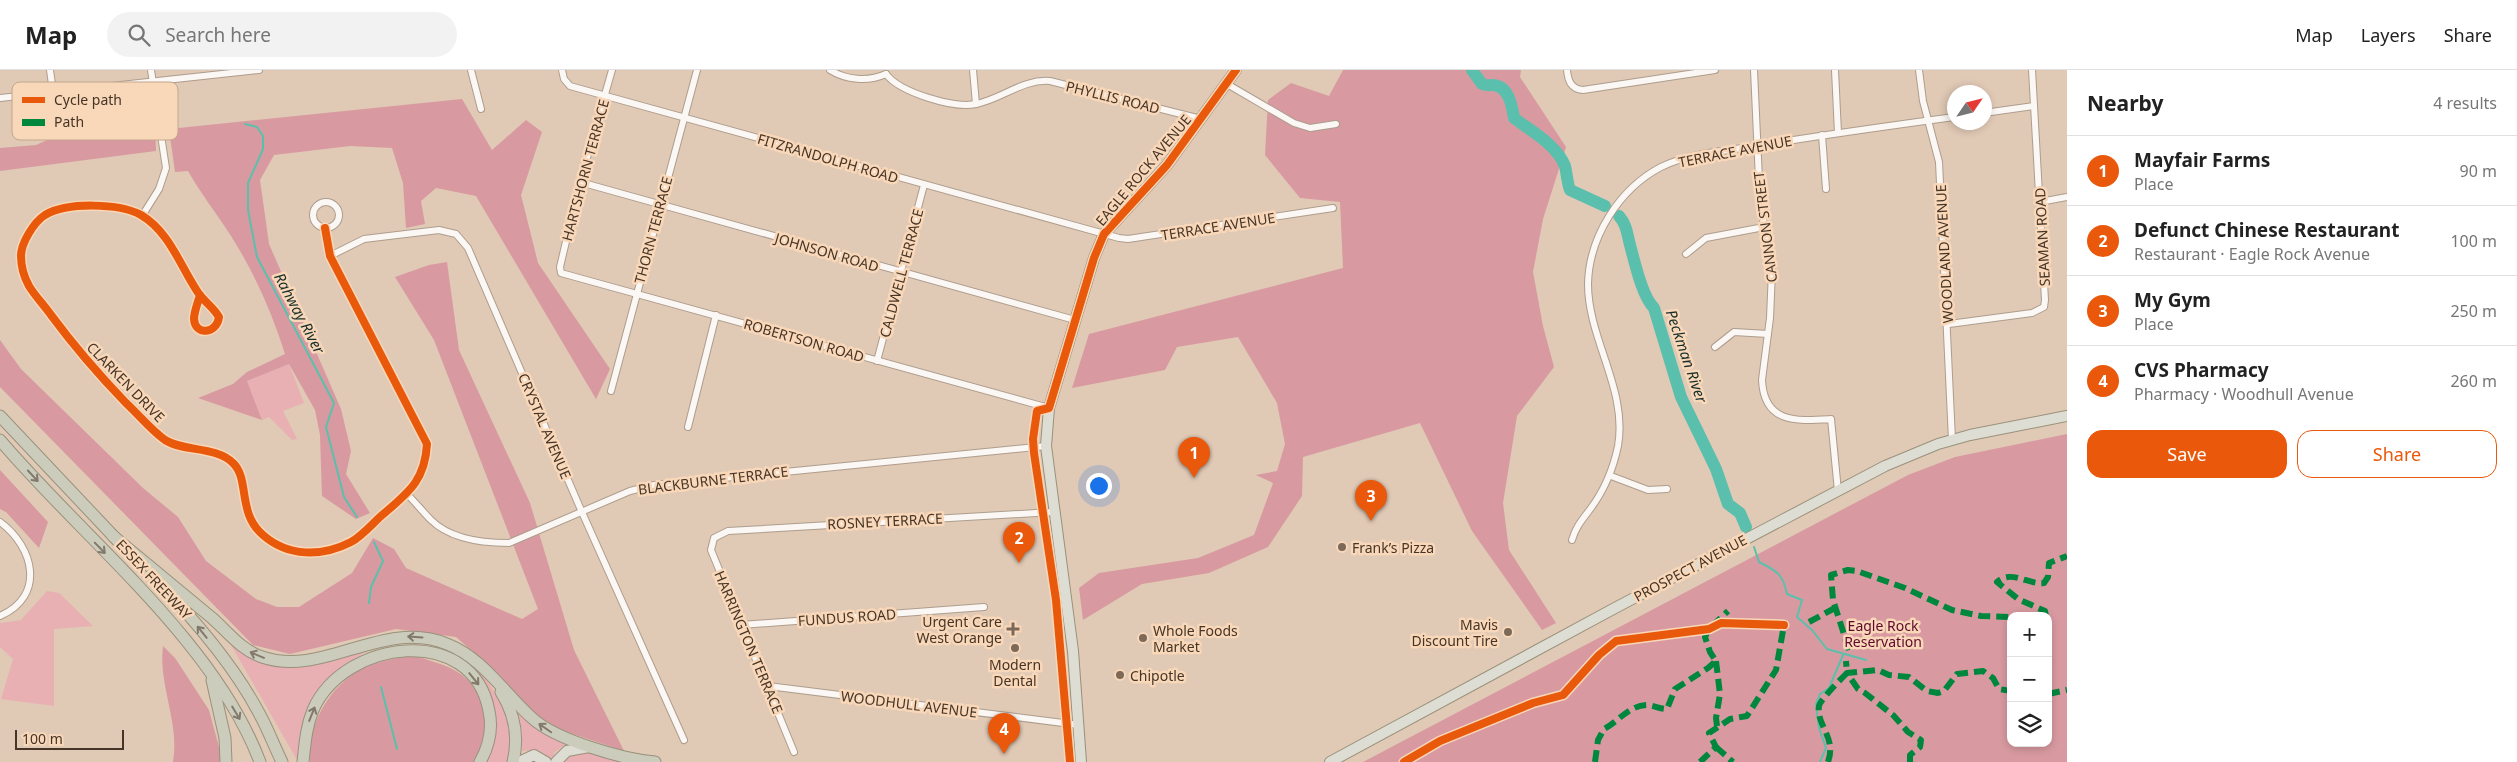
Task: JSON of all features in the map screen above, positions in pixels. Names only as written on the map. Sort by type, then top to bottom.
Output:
[{"type":"highway","name":"ESSEX FREEWAY","points":[[0,416],[180,605],[226,661],[259,712],[282,762]]},
{"type":"highway","name":"ESSEX FREEWAY","points":[[0,440],[150,600],[210,672],[238,715],[260,762]]},
{"type":"highway","points":[[113,536],[214,620],[237,642],[262,657],[275,661],[302,661],[402,636],[427,638],[460,649],[492,675],[544,729],[555,735],[589,747],[655,762]]},
{"type":"highway","points":[[303,762],[308,723],[314,708],[335,680],[361,662],[380,654],[416,650],[455,662],[472,675],[480,686],[485,695],[491,717],[489,742],[480,762]]},
{"type":"highway","points":[[210,672],[225,738],[226,762]]},
{"type":"highway","points":[[492,675],[513,715],[516,732],[514,762]]},
{"type":"main road","name":"EAGLE ROCK AVENUE","points":[[1080,762],[1073,651],[1053,512],[1046,446],[1049,408],[1075,320],[1104,234],[1166,164],[1236,70]]},
{"type":"main road","name":"PROSPECT AVENUE","points":[[1330,762],[1615,608],[1893,462],[1952,440],[2010,425],[2067,416]]},
{"type":"main road","points":[[556,762],[567,751],[589,747]]},
{"type":"main road","points":[[519,762],[534,755],[546,762]]},
{"type":"street","points":[[151,70],[153,81]]},
{"type":"street","points":[[144,82],[260,70]]},
{"type":"street","points":[[471,70],[480,110]]},
{"type":"street","name":"FITZRANDOLPH ROAD","points":[[562,70],[564,79],[570,86],[1104,234]]},
{"type":"street","name":"HARTSHORN TERRACE","points":[[560,271],[580,182],[612,70]]},
{"type":"street","name":"THORN TERRACE","points":[[611,391],[659,205],[697,70]]},
{"type":"street","name":"PHYLLIS ROAD","points":[[830,70],[854,78],[876,78],[886,72],[898,86],[907,90],[935,99],[965,104],[976,104],[1038,81],[1050,81],[1201,118]]},
{"type":"street","points":[[973,70],[976,104]]},
{"type":"street","points":[[1567,70],[1570,84],[1576,89],[1583,90],[1715,70]]},
{"type":"street","name":"CANNON STREET","points":[[1754,70],[1757,146],[1764,227],[1772,271],[1762,393],[1769,405],[1779,414],[1790,419],[1831,418],[1838,491]]},
{"type":"street","points":[[1835,70],[1838,133]]},
{"type":"street","name":"WOODLAND AVENUE","points":[[1919,70],[1923,101],[1939,162],[1952,440]]},
{"type":"street","name":"SEAMAN ROAD","points":[[1948,324],[2032,313],[2044,307],[2046,300],[2032,70]]},
{"type":"street","points":[[1227,84],[1294,123],[1310,128],[1336,124]]},
{"type":"street","points":[[1992,112],[2034,106]]},
{"type":"street","name":"TERRACE AVENUE","points":[[1572,540],[1576,526],[1591,508],[1611,476],[1618,444],[1617,407],[1592,314],[1588,284],[1592,254],[1601,231],[1625,194],[1661,167],[1693,156],[1822,135],[1947,118]]},
{"type":"street","points":[[1822,135],[1826,189]]},
{"type":"street","points":[[142,216],[159,189],[166,168],[162,140]]},
{"type":"street","name":"JOHNSON ROAD","points":[[580,182],[1075,320]]},
{"type":"street","name":"CALDWELL TERRACE","points":[[877,361],[924,185]]},
{"type":"street","points":[[2040,202],[2067,197]]},
{"type":"street","name":"CLARKEN DRIVE","points":[[200,295],[194,318],[196,325],[200,330],[214,329],[218,324],[219,317],[200,295],[169,243],[142,216],[109,206],[58,210],[45,215],[36,223],[26,239],[21,254],[22,269],[30,286],[72,343],[149,426],[167,441],[210,453],[233,463],[239,475],[248,518],[263,535],[281,547],[305,554],[333,549],[352,542],[408,494],[419,479],[426,462],[427,444],[330,256],[325,228],[315,222],[313,214],[316,206],[327,202],[335,206],[338,217],[332,226],[325,228]]},
{"type":"street","name":"TERRACE AVENUE","points":[[1104,234],[1128,239],[1333,208]]},
{"type":"street","points":[[1686,254],[1706,238],[1764,227]]},
{"type":"street","name":"CRYSTAL AVENUE","points":[[330,256],[350,245],[377,236],[409,235],[445,230],[456,234],[468,248],[581,510],[684,740]]},
{"type":"street","name":"ROBERTSON ROAD","points":[[560,271],[636,294],[1049,408]]},
{"type":"street","points":[[688,427],[716,316]]},
{"type":"street","points":[[1715,347],[1734,332],[1768,334]]},
{"type":"street","name":"BLACKBURNE TERRACE","points":[[408,494],[432,521],[447,532],[489,543],[509,544],[581,510],[630,491],[654,485],[1046,446]]},
{"type":"street","points":[[1611,476],[1648,490],[1667,489]]},
{"type":"street","name":"ROSNEY TERRACE","points":[[718,535],[728,531],[1053,512]]},
{"type":"street","points":[[0,522],[11,530],[21,543],[27,557],[30,581],[24,598],[18,605],[0,616]]},
{"type":"street","name":"HARRINGTON TERRACE","points":[[718,535],[714,538],[710,550],[794,752]]},
{"type":"street","name":"FUNDUS ROAD","points":[[741,625],[984,607]]},
{"type":"street","name":"WOODHULL AVENUE","points":[[768,686],[1079,725]]},
{"type":"shaded area","points":[[289,364],[304,403],[283,411],[297,439],[292,440],[269,417],[262,420],[247,381]]},
{"type":"shaded area","points":[[47,591],[59,593],[93,626],[54,629],[54,706],[1,699],[13,659],[0,647],[0,623],[21,620]]},
{"type":"shaded area","points":[[227,638],[257,660],[275,666],[288,667],[316,664],[369,649],[328,678],[306,711],[297,760]]},
{"type":"shaded area","points":[[474,663],[498,697],[504,709],[510,735],[507,762],[485,762],[495,742],[494,706]]},
{"type":"shaded area","points":[[515,707],[545,734],[566,744],[555,752],[552,760],[538,750],[522,751],[522,733]]},
{"type":"shaded area","points":[[592,751],[628,762],[562,762],[564,756]]},
{"type":"green space","points":[[1343,70],[1521,70],[1520,77],[1566,147],[1543,219],[1533,272],[1543,326],[1554,367],[1517,416],[1503,503],[1509,550],[1556,623],[1542,630],[1472,531],[1420,423],[1303,457],[1302,496],[1268,547],[1209,573],[1142,584],[1083,620],[1079,588],[1099,573],[1198,558],[1254,535],[1273,483],[1256,475],[1277,471],[1285,444],[1277,403],[1238,337],[1177,347],[1165,370],[1072,388],[1089,334],[1343,268],[1340,202],[1300,198],[1265,155],[1268,100],[1291,83],[1329,96]]},
{"type":"green space","points":[[462,99],[492,150],[526,120],[542,132],[521,195],[538,263],[610,369],[596,399],[476,196],[436,188],[421,201],[425,224],[406,228],[403,183],[392,148],[350,146],[274,155],[260,180],[269,244],[341,409],[351,451],[346,474],[370,513],[356,519],[322,496],[320,435],[315,410],[289,364],[247,381],[262,420],[198,398],[233,384],[247,372],[285,354],[262,293],[226,228],[188,171],[175,172],[171,140],[178,140],[178,128]]},
{"type":"green space","points":[[47,140],[156,140],[156,151],[0,171],[0,148],[36,145]]},
{"type":"green space","points":[[447,262],[459,350],[530,503],[574,650],[624,751],[543,724],[499,675],[456,637],[396,629],[290,654],[253,645],[0,387],[0,340],[21,369],[143,488],[178,517],[206,561],[256,599],[277,607],[299,607],[352,573],[373,538],[394,549],[406,568],[522,619],[538,609],[434,340],[395,277],[429,265]]},
{"type":"green space","name":"Eagle Rock Reservation","points":[[2067,434],[2067,762],[1363,762],[1908,475],[1955,457]]},
{"type":"green space","points":[[0,470],[48,522],[39,548],[6,512],[0,509]]},
{"type":"green space","points":[[163,646],[175,658],[209,710],[223,762],[173,762],[174,733],[163,675]]},
{"type":"green space","points":[[412,655],[457,671],[470,683],[477,693],[485,717],[486,730],[485,742],[475,762],[310,762],[313,732],[325,704],[334,691],[345,680],[371,665]]},
{"type":"waterway","name":"Peckman River","points":[[1472,70],[1482,84],[1499,86],[1503,89],[1509,98],[1514,118],[1556,151],[1565,166],[1570,190],[1605,206]]},
{"type":"waterway","name":"Rahway River","points":[[245,124],[257,127],[263,136],[263,149],[248,183],[248,210],[257,257],[334,403],[326,427],[344,497],[357,517]]},
{"type":"waterway","name":"Peckman River","points":[[1619,216],[1624,223],[1642,288],[1654,308],[1681,397],[1716,469],[1728,504],[1740,513],[1746,527]]},
{"type":"waterway","name":"Rahway River","points":[[369,603],[371,587],[383,561],[374,542]]},
{"type":"waterway","name":"Peckman River","points":[[1754,547],[1759,562],[1775,571],[1781,577],[1787,594],[1802,600],[1797,617],[1812,630],[1827,649],[1866,660]]},
{"type":"waterway","points":[[1820,762],[1826,748],[1819,728],[1816,704],[1820,694],[1829,688],[1843,655]]},
{"type":"waterway","name":"Rahway River","points":[[381,687],[397,749]]},
{"type":"marked path","points":[[2045,612],[2018,599],[1997,582],[2002,578],[2014,577],[2044,583],[2048,577],[2049,563],[2067,556]]},
{"type":"marked path","points":[[1849,650],[1833,600],[1831,575],[1848,570],[1857,571],[1905,588],[1952,610],[1981,616],[2007,617]]},
{"type":"marked path","points":[[1809,622],[1835,608]]},
{"type":"marked path","points":[[1595,762],[1598,740],[1604,729],[1630,710],[1641,706],[1648,705],[1667,709],[1675,689],[1716,661],[1710,652],[1705,637],[1709,629],[1728,611]]},
{"type":"marked path","points":[[1700,762],[1716,747],[1709,733],[1730,719],[1747,716],[1776,670],[1784,625],[1780,625]]},
{"type":"marked path","points":[[1716,661],[1720,694],[1716,718],[1717,726]]},
{"type":"marked path","points":[[1828,762],[1830,746],[1820,720],[1819,706],[1827,694],[1847,673],[1846,661]]},
{"type":"marked path","points":[[1910,762],[1910,755],[1920,747],[1921,740],[1908,732],[1893,715],[1858,689],[1847,673],[1878,670],[1889,675],[1909,677],[1927,691],[1938,693],[1944,691],[1957,674],[1983,671],[1993,678],[1999,689],[2007,690]]},
{"type":"marked path","points":[[2052,693],[2067,690]]},
{"type":"marked path","points":[[1716,747],[1733,762]]},
{"type":"cycle path","points":[[1070,762],[1056,600],[1034,453],[1033,439],[1037,411],[1049,408],[1094,258],[1104,234],[1167,165],[1236,70]]},
{"type":"cycle path","points":[[200,295],[199,298],[195,310],[194,319],[198,328],[206,331],[214,327],[219,317],[201,297],[199,294],[193,284],[174,251],[151,222],[141,215],[120,208],[79,206],[45,215],[29,233],[22,251],[23,271],[27,283],[34,293],[87,360],[145,422],[165,440],[173,444],[209,451],[233,463],[241,478],[250,517],[263,535],[283,547],[294,551],[306,552],[329,550],[351,542],[407,493],[423,468],[427,444],[330,256],[325,228]]},
{"type":"cycle path","points":[[1404,762],[1440,741],[1533,703],[1563,695],[1599,655],[1616,641],[1709,629],[1721,623],[1784,625]]},
{"type":"place","name":"Mayfair Farms","points":[[1194,478]]},
{"type":"place","name":"My Gym","points":[[1371,521]]},
{"type":"place","name":"Frank’s Pizza","points":[[1342,547]]},
{"type":"place","name":"Defunct Chinese Restaurant","points":[[1019,563]]},
{"type":"place","name":"Urgent Care West Orange","points":[[1013,629]]},
{"type":"place","name":"Mavis Discount Tire","points":[[1508,632]]},
{"type":"place","name":"Whole Foods Market","points":[[1143,638]]},
{"type":"place","name":"Modern Dental","points":[[1015,648]]},
{"type":"place","name":"Chipotle","points":[[1120,675]]},
{"type":"place","name":"CVS Pharmacy","points":[[1004,754]]}]
